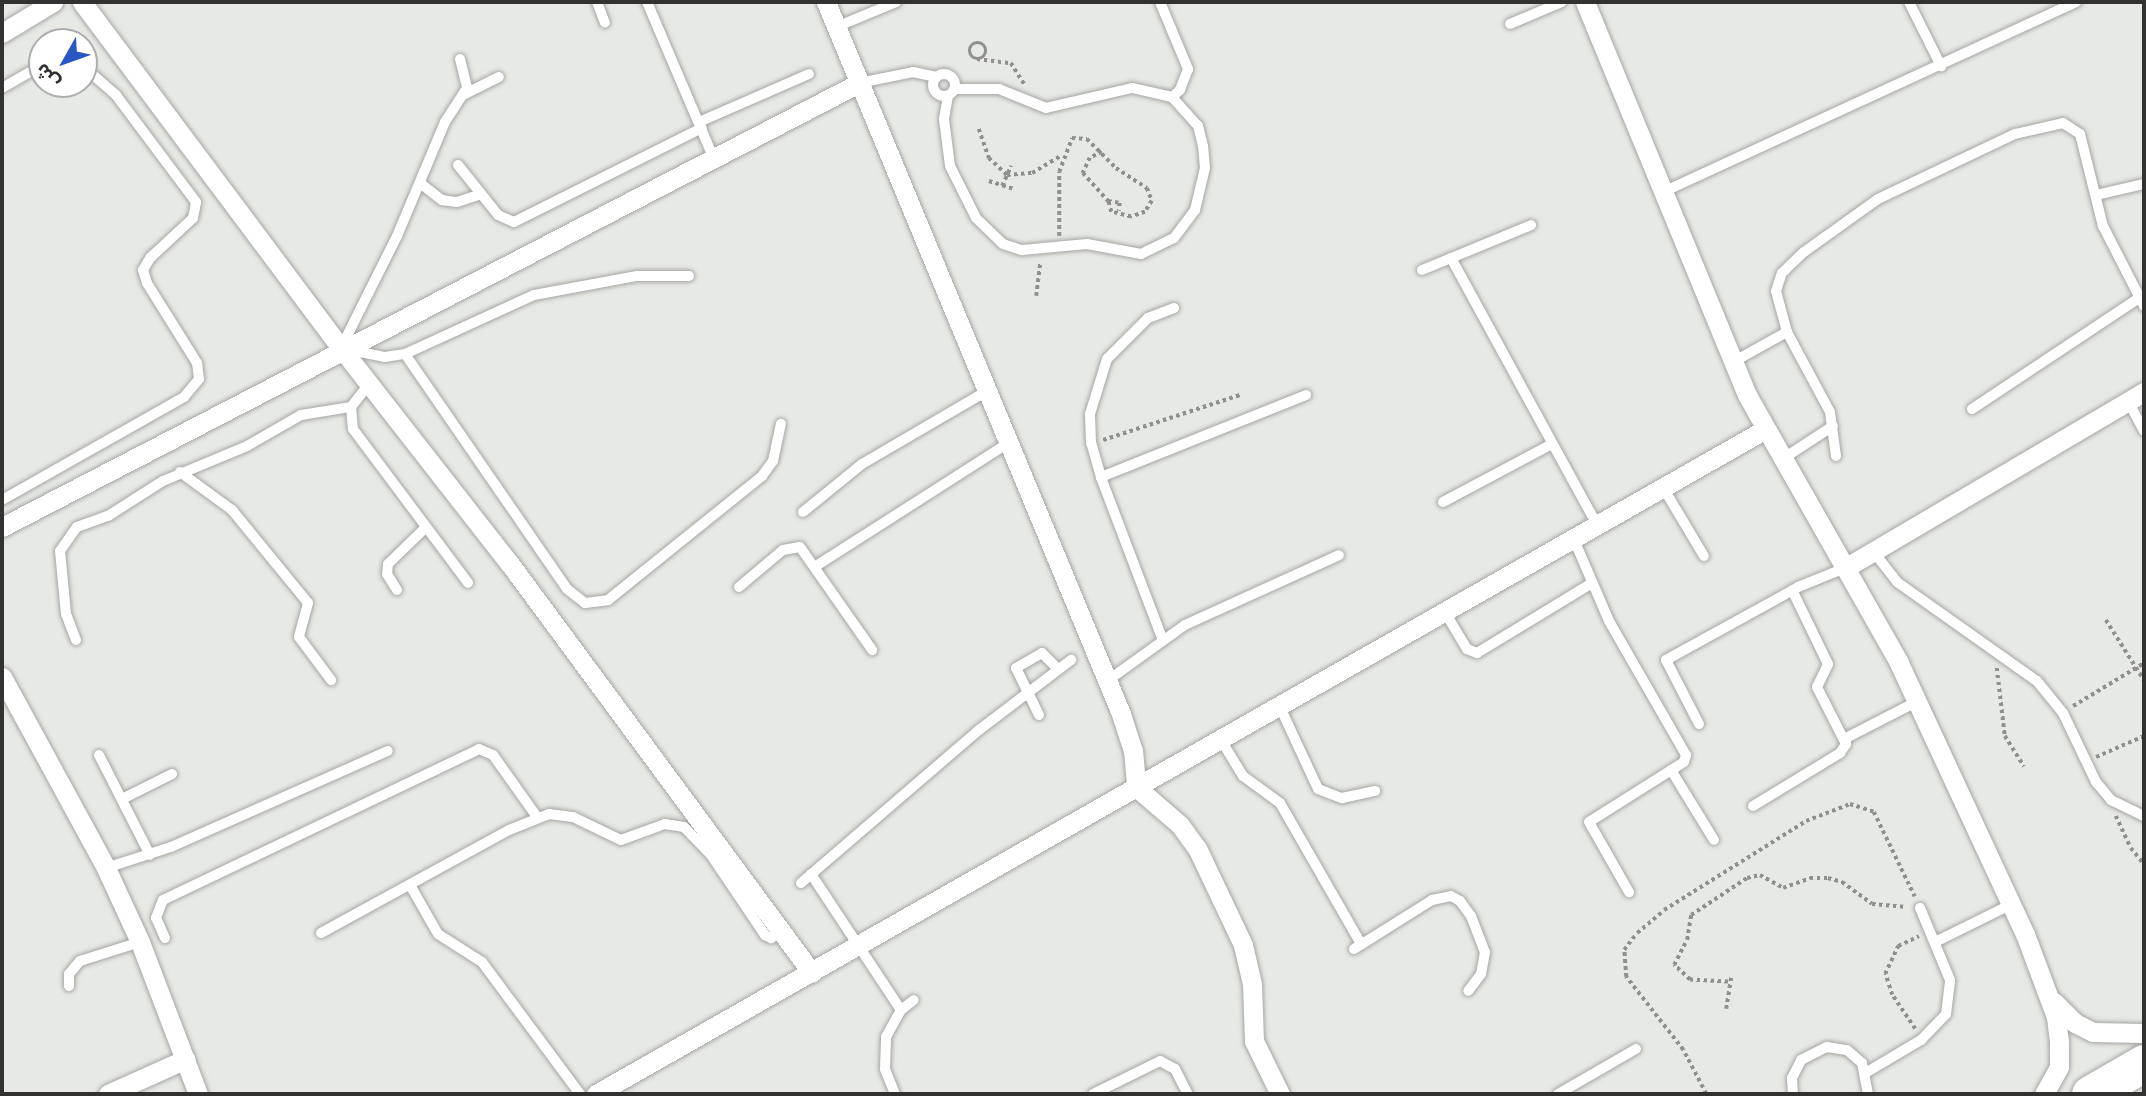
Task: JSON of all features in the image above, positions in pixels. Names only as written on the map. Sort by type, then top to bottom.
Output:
[{"type":"highway","points":[[2090,1094],[2144,1063]]},
{"type":"street","points":[[2,33],[53,2]]},
{"type":"street","points":[[82,2],[341,348],[510,564],[812,973]]},
{"type":"street","points":[[825,2],[1128,732],[1136,787],[1180,825],[1212,873],[1249,964],[1254,1041],[1280,1094]]},
{"type":"street","points":[[1585,2],[1732,363],[1781,461],[1845,568],[1918,701],[2012,904],[2056,1017],[2059,1067],[2044,1094]]},
{"type":"street","points":[[2,527],[341,348],[859,83]]},
{"type":"street","points":[[1845,568],[2136,396]]},
{"type":"street","points":[[596,1094],[1136,787],[1575,542],[1764,430]]},
{"type":"street","points":[[2,677],[106,868],[140,943],[198,1094]]},
{"type":"street","points":[[2048,992],[2059,1010],[2093,1032],[2144,1034]]},
{"type":"street","points":[[108,1094],[186,1059]]},
{"type":"lane","points":[[597,2],[605,23]]},
{"type":"lane","points":[[647,2],[713,157]]},
{"type":"lane","points":[[836,27],[881,5],[896,2]]},
{"type":"lane","points":[[1160,2],[1188,69],[1181,90],[1172,97]]},
{"type":"lane","points":[[1510,24],[1562,2]]},
{"type":"lane","points":[[1909,2],[1941,66]]},
{"type":"lane","points":[[1663,192],[2076,2]]},
{"type":"lane","points":[[460,59],[468,80],[463,95],[445,122],[420,183],[341,348],[385,357],[405,354],[534,295],[624,278],[689,276]]},
{"type":"lane","points":[[859,83],[913,72],[936,77],[950,76],[951,92],[944,119],[947,154],[976,218],[1003,244],[1041,249],[1058,245],[1094,245],[1141,254],[1164,244],[1187,225],[1202,191],[1203,146],[1198,126],[1172,97],[1151,89],[1132,88],[1060,108],[1033,106],[999,89],[951,92],[935,91],[936,77]]},
{"type":"lane","points":[[2,88],[28,73]]},
{"type":"lane","points":[[458,165],[498,215],[514,222],[700,125],[809,74]]},
{"type":"lane","points":[[463,95],[499,76]]},
{"type":"lane","points":[[2,500],[184,397],[199,379],[197,363],[147,283],[143,270],[150,258],[193,218],[196,202],[116,95],[98,79]]},
{"type":"lane","points":[[1836,456],[1833,426],[1825,399],[1787,332],[1776,291],[1782,273],[1804,252],[1878,199],[2015,134],[2053,123],[2073,127],[2085,144],[2096,195],[2115,256],[2142,302],[1972,409]]},
{"type":"lane","points":[[420,183],[442,200],[457,202],[481,194]]},
{"type":"lane","points":[[2096,195],[2144,184]]},
{"type":"lane","points":[[1422,270],[1531,225]]},
{"type":"lane","points":[[1451,258],[1550,445],[1598,528]]},
{"type":"lane","points":[[1162,638],[1101,477],[1091,443],[1095,386],[1107,359],[1148,318],[1174,308]]},
{"type":"lane","points":[[1732,363],[1787,332]]},
{"type":"lane","points":[[405,354],[567,589],[585,603],[608,600],[762,476],[773,461],[781,424]]},
{"type":"lane","points":[[369,384],[352,407],[349,418],[353,429],[468,583]]},
{"type":"lane","points":[[803,512],[862,464],[987,391]]},
{"type":"lane","points":[[1101,477],[1306,395]]},
{"type":"lane","points":[[2136,396],[2144,431]]},
{"type":"lane","points":[[76,640],[68,623],[60,563],[67,537],[77,527],[108,516],[180,472],[247,446],[301,415],[352,407]]},
{"type":"lane","points":[[1781,461],[1833,426]]},
{"type":"lane","points":[[816,566],[1008,443]]},
{"type":"lane","points":[[1443,502],[1550,445]]},
{"type":"lane","points":[[180,472],[232,510],[308,603],[299,637],[331,680]]},
{"type":"lane","points":[[1664,489],[1704,556]]},
{"type":"lane","points":[[397,590],[387,574],[388,564],[426,527]]},
{"type":"lane","points":[[1575,542],[1609,621],[1685,751],[1686,759],[1589,822],[1629,891]]},
{"type":"lane","points":[[739,587],[790,546],[800,547],[816,566],[872,650]]},
{"type":"lane","points":[[1873,551],[1897,582],[1992,645],[2037,681],[2063,713],[2084,759],[2111,800],[2144,816]]},
{"type":"lane","points":[[1107,681],[1162,638],[1339,555]]},
{"type":"lane","points":[[1699,724],[1667,660],[1793,590],[1845,568]]},
{"type":"lane","points":[[1446,614],[1467,649],[1477,653],[1592,583]]},
{"type":"lane","points":[[1793,590],[1828,664],[1817,687],[1846,738]]},
{"type":"lane","points":[[1038,715],[1016,674],[1017,666],[1042,653],[1058,669]]},
{"type":"lane","points":[[801,883],[1071,660]]},
{"type":"lane","points":[[1753,806],[1840,753],[1846,738],[1918,701]]},
{"type":"lane","points":[[1280,707],[1318,789],[1342,798],[1375,791]]},
{"type":"lane","points":[[1221,740],[1243,776],[1280,803],[1358,946],[1432,900],[1451,897],[1466,908],[1485,952],[1481,974],[1468,990]]},
{"type":"lane","points":[[165,938],[156,911],[169,897],[479,749],[493,755],[537,817]]},
{"type":"lane","points":[[106,868],[150,855],[388,751]]},
{"type":"lane","points":[[99,755],[150,855]]},
{"type":"lane","points":[[1671,770],[1714,840]]},
{"type":"lane","points":[[122,799],[172,774]]},
{"type":"lane","points":[[321,933],[537,817],[573,817],[621,840],[665,824],[684,827],[711,855],[765,935],[771,938],[781,931]]},
{"type":"lane","points":[[811,874],[901,1010]]},
{"type":"lane","points":[[410,885],[438,934],[482,962],[580,1094]]},
{"type":"lane","points":[[1935,942],[2012,904]]},
{"type":"lane","points":[[1867,1072],[1921,1040],[1945,1014],[1951,998],[1950,980],[1920,908]]},
{"type":"lane","points":[[69,986],[69,974],[80,961],[140,943]]},
{"type":"lane","points":[[895,1094],[883,1053],[886,1037],[901,1010],[915,1000]]},
{"type":"lane","points":[[1558,1094],[1572,1091],[1636,1049]]},
{"type":"lane","points":[[1793,1094],[1795,1069],[1817,1049],[1847,1050],[1867,1072],[1868,1094]]},
{"type":"lane","points":[[1093,1094],[1160,1061],[1175,1069],[1188,1094]]},
{"type":"path","points":[[978,59],[986,52],[979,43],[970,51],[978,59],[1001,61],[1018,69],[1033,106]]},
{"type":"path","points":[[979,129],[989,158],[1007,175],[1032,173],[1062,155]]},
{"type":"path","points":[[1058,245],[1062,155],[1066,144],[1080,137],[1151,194],[1145,212],[1131,217],[1107,209],[1108,201]]},
{"type":"path","points":[[1102,152],[1090,158],[1083,173],[1108,201],[1120,203],[1119,211]]},
{"type":"path","points":[[1002,186],[1011,166]]},
{"type":"path","points":[[989,181],[1013,190]]},
{"type":"path","points":[[1036,296],[1041,249]]},
{"type":"path","points":[[1091,443],[1240,395]]},
{"type":"path","points":[[2106,620],[2144,680]]},
{"type":"path","points":[[1992,645],[2005,736],[2024,767]]},
{"type":"path","points":[[2063,713],[2144,663]]},
{"type":"path","points":[[2084,759],[2120,750],[2144,736]]},
{"type":"path","points":[[2111,800],[2122,833],[2144,864]]},
{"type":"path","points":[[1706,1094],[1684,1050],[1626,977],[1625,950],[1637,933],[1664,910],[1806,821],[1850,804],[1874,812],[1920,908]]},
{"type":"path","points":[[1726,1009],[1730,979],[1690,980],[1674,965],[1687,940],[1691,915],[1747,878],[1764,876],[1783,888],[1810,878],[1828,878],[1872,904],[1920,908]]},
{"type":"path","points":[[1921,1040],[1892,995],[1885,974],[1898,946],[1929,928]]}]
